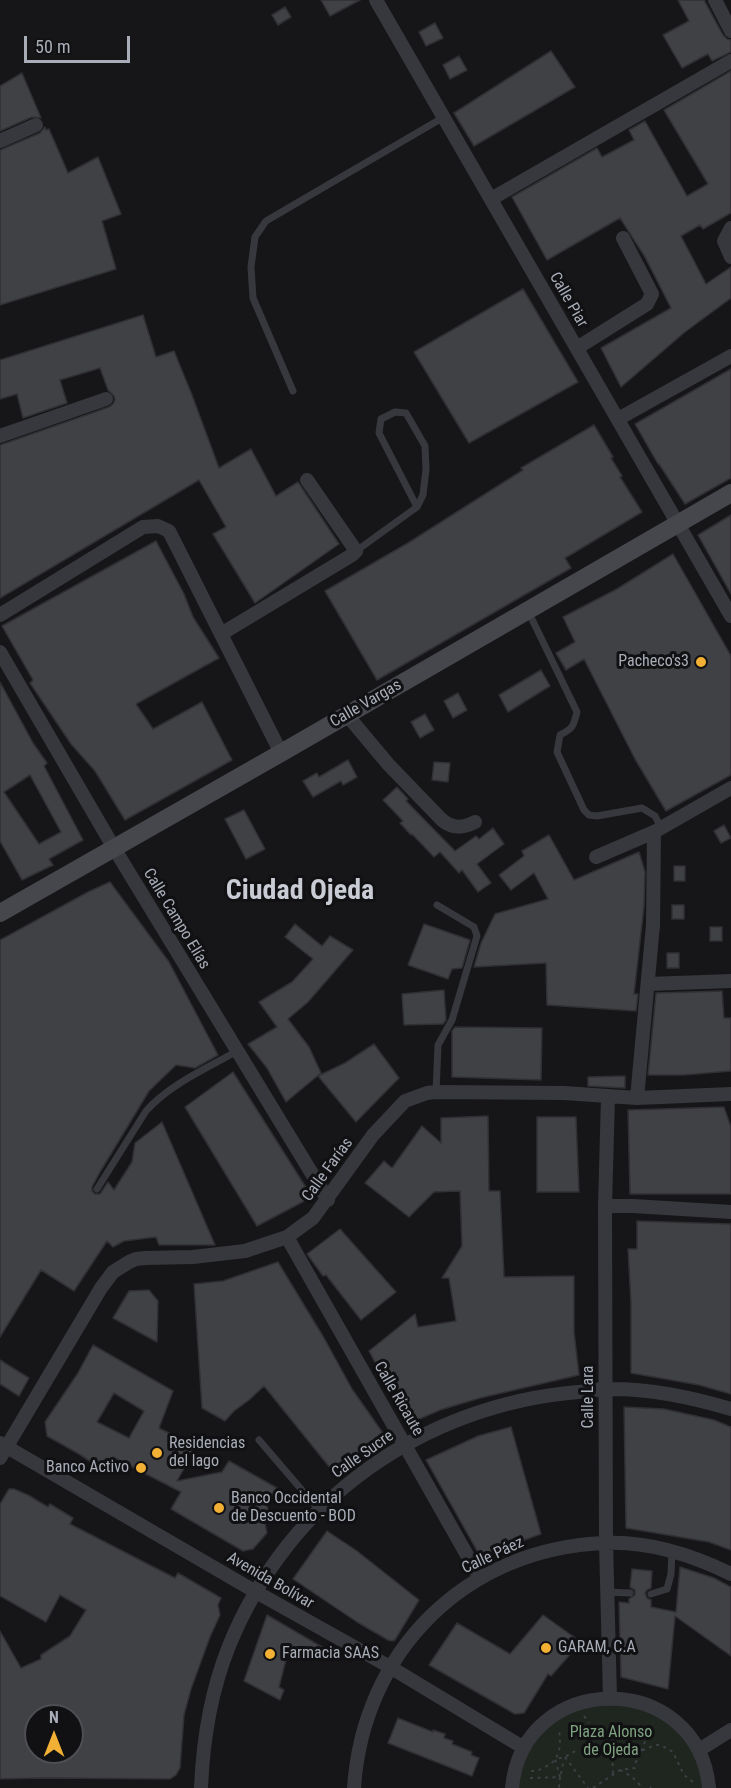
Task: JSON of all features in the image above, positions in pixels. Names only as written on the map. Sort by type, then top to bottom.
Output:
[{"type":"street","name":"Calle Piar","points":[[376,0],[731,616]]},
{"type":"street","points":[[715,0],[731,30]]},
{"type":"street","points":[[491,199],[731,61]]},
{"type":"street","points":[[0,141],[36,125]]},
{"type":"street","points":[[731,228],[724,241],[731,257]]},
{"type":"street","points":[[577,348],[650,300],[652,294],[623,238]]},
{"type":"street","points":[[618,419],[731,356]]},
{"type":"street","points":[[0,436],[106,399]]},
{"type":"street","points":[[221,634],[352,555],[356,550],[307,480]]},
{"type":"street","name":"Calle Vargas","points":[[0,913],[731,493]]},
{"type":"street","points":[[0,615],[143,527],[158,526],[169,531],[281,753]]},
{"type":"street","name":"Calle Campo Elías","points":[[0,652],[114,848],[328,1200]]},
{"type":"street","points":[[347,715],[388,764],[442,820],[452,827],[464,827],[475,822]]},
{"type":"street","points":[[596,857],[658,830],[731,788]]},
{"type":"street","points":[[637,1098],[653,925],[658,830]]},
{"type":"street","points":[[648,984],[731,981]]},
{"type":"street","name":"Calle Farías","points":[[2,1449],[101,1287],[113,1272],[136,1259],[193,1257],[244,1251],[287,1237],[313,1218],[373,1135],[405,1101],[436,1092],[564,1094],[637,1098],[731,1094]]},
{"type":"street","name":"Calle Lara","points":[[608,1097],[605,1206],[606,1592],[610,1697]]},
{"type":"street","points":[[605,1206],[731,1212]]},
{"type":"street","name":"Calle Ricaute","points":[[287,1237],[480,1578]]},
{"type":"street","name":"Calle Sucre","points":[[201,1788],[206,1734],[219,1675],[229,1646],[256,1592],[285,1550],[319,1510],[358,1476],[405,1445],[444,1425],[490,1408],[537,1397],[606,1389],[670,1395],[731,1409]]},
{"type":"street","name":"Avenida Bolívar","points":[[2,1449],[390,1667],[524,1748]]},
{"type":"street","name":"Calle Páez","points":[[354,1788],[363,1727],[390,1667],[403,1647],[430,1616],[480,1578],[510,1563],[542,1552],[575,1545],[606,1543],[630,1544],[672,1551],[706,1562],[731,1574]]},
{"type":"street","points":[[514,1778],[524,1748],[534,1734],[556,1714],[576,1704],[610,1697],[632,1700],[671,1717],[699,1750],[705,1764],[703,1786]]},
{"type":"street","points":[[699,1750],[731,1730]]},
{"type":"lane","points":[[293,391],[253,298],[251,267],[255,237],[266,221],[444,117]]},
{"type":"lane","points":[[356,550],[417,507],[423,495],[426,469],[425,446],[406,413],[395,412],[381,419],[379,433],[417,507]]},
{"type":"lane","points":[[527,610],[577,712],[571,730],[560,735],[557,752],[584,810],[589,815],[597,816],[642,807],[655,816],[658,830]]},
{"type":"lane","points":[[436,905],[474,927],[477,936],[452,1020],[438,1045],[436,1092]]},
{"type":"lane","points":[[97,1189],[146,1111],[155,1101],[168,1090],[237,1051]]},
{"type":"lane","points":[[259,1440],[319,1510]]},
{"type":"lane","points":[[651,1594],[667,1589],[671,1574],[672,1551]]},
{"type":"lane","points":[[606,1592],[630,1593]]},
{"type":"path","points":[[593,1788],[620,1770],[635,1767],[637,1756],[658,1710]]},
{"type":"path","points":[[514,1778],[552,1764],[559,1753],[560,1737],[556,1714]]},
{"type":"path","points":[[641,1750],[655,1745],[668,1748],[673,1752],[684,1775],[703,1786]]},
{"type":"path","points":[[612,1748],[613,1774]]},
{"type":"path","points":[[555,1759],[565,1757],[579,1749]]},
{"type":"path","points":[[559,1788],[565,1757]]},
{"type":"path","points":[[565,1757],[588,1788]]},
{"type":"path","points":[[555,1759],[560,1777]]},
{"type":"path","points":[[620,1770],[631,1776],[643,1788]]},
{"type":"path","points":[[514,1778],[560,1777]]},
{"type":"green space","name":"Plaza Alonso de Ojeda","points":[[632,1700],[686,1732],[709,1788],[512,1788],[517,1763],[560,1711]]},
{"type":"building","points":[[321,0],[360,0],[330,16]]},
{"type":"building","points":[[678,0],[704,0],[723,35],[731,40],[731,52],[712,61],[708,54],[682,68],[663,35],[689,21]]},
{"type":"building","points":[[285,7],[291,17],[278,25],[272,15]]},
{"type":"building","points":[[435,23],[443,38],[426,46],[419,32]]},
{"type":"building","points":[[551,51],[575,87],[474,146],[454,113]]},
{"type":"building","points":[[459,56],[467,70],[450,79],[443,65]]},
{"type":"building","points":[[731,71],[731,213],[703,229],[700,225],[681,236],[706,284],[731,267],[731,298],[685,332],[621,387],[601,348],[671,308],[645,257],[620,218],[547,260],[512,197],[597,148],[602,157],[634,140],[629,130],[645,121],[687,196],[708,184],[664,110]]},
{"type":"building","points":[[22,73],[41,118],[32,117],[0,131],[0,86]]},
{"type":"building","points":[[45,127],[46,130],[49,129],[68,173],[98,157],[121,214],[102,221],[116,269],[0,305],[0,150],[40,133]]},
{"type":"building","points":[[523,289],[578,382],[469,443],[414,352]]},
{"type":"building","points":[[143,315],[156,357],[174,351],[219,468],[251,449],[276,496],[298,482],[339,544],[255,603],[213,534],[226,527],[199,480],[0,598],[0,445],[109,407],[115,400],[108,390],[100,368],[60,380],[67,403],[23,418],[17,394],[0,399],[0,360]]},
{"type":"building","points":[[731,369],[731,478],[685,504],[635,424]]},
{"type":"building","points":[[594,425],[613,457],[611,458],[622,476],[620,477],[642,512],[565,558],[571,568],[377,680],[325,591],[408,543],[523,470],[521,468]]},
{"type":"building","points":[[731,515],[731,594],[698,535]]},
{"type":"building","points":[[156,541],[184,594],[193,617],[219,658],[136,704],[153,729],[202,702],[232,760],[125,820],[95,771],[71,744],[30,683],[33,680],[2,626]]},
{"type":"building","points":[[673,554],[731,656],[731,775],[666,811],[635,759],[584,659],[566,670],[556,653],[575,642],[563,617],[617,589]]},
{"type":"building","points":[[541,670],[550,686],[508,712],[499,695]]},
{"type":"building","points":[[0,682],[33,743],[47,763],[44,766],[83,840],[49,859],[53,865],[22,880],[0,841]],"holes":[[[30,775],[61,832],[39,844],[4,792]]]},
{"type":"building","points":[[458,693],[467,710],[453,718],[444,701]]},
{"type":"building","points":[[425,714],[434,730],[420,738],[411,722]]},
{"type":"building","points":[[348,760],[357,777],[343,785],[341,781],[313,797],[303,781],[317,773],[319,777]]},
{"type":"building","points":[[434,762],[450,763],[448,782],[432,780]]},
{"type":"building","points":[[397,787],[408,799],[406,801],[455,851],[476,836],[479,839],[493,828],[504,844],[477,864],[491,883],[478,892],[462,870],[459,873],[440,852],[434,857],[411,835],[400,823],[403,821],[383,800]]},
{"type":"building","points":[[244,810],[265,849],[246,859],[225,819]]},
{"type":"building","points":[[724,825],[731,838],[721,843],[714,831]]},
{"type":"building","points":[[549,835],[574,880],[639,852],[645,872],[644,906],[634,994],[638,994],[636,1011],[547,1005],[546,963],[474,967],[481,943],[495,914],[548,899],[534,873],[511,890],[499,875],[524,856],[522,851]]},
{"type":"building","points":[[674,866],[685,866],[685,881],[674,881]]},
{"type":"building","points":[[110,882],[169,962],[218,1055],[195,1068],[176,1065],[149,1091],[100,1172],[92,1191],[100,1194],[108,1182],[114,1190],[132,1162],[135,1143],[162,1122],[215,1245],[159,1245],[156,1237],[124,1241],[113,1247],[107,1241],[74,1291],[41,1270],[0,1337],[0,940]]},
{"type":"building","points":[[672,905],[684,905],[684,919],[672,919]]},
{"type":"building","points":[[295,924],[322,946],[330,936],[353,950],[308,1002],[288,1019],[309,1047],[321,1073],[286,1102],[267,1068],[248,1044],[277,1027],[259,1002],[292,982],[313,959],[285,937]]},
{"type":"building","points":[[424,924],[470,940],[462,968],[452,969],[448,979],[408,965]]},
{"type":"building","points":[[710,927],[722,927],[722,941],[710,941]]},
{"type":"building","points":[[667,953],[679,953],[679,968],[667,968]]},
{"type":"building","points":[[444,990],[446,1020],[443,1024],[404,1025],[402,994]]},
{"type":"building","points":[[722,991],[724,1018],[731,1018],[731,1071],[648,1075],[656,993]]},
{"type":"building","points":[[455,1027],[542,1028],[541,1080],[452,1077],[452,1031]]},
{"type":"building","points":[[374,1044],[399,1078],[356,1122],[318,1076],[345,1063]]},
{"type":"building","points":[[233,1072],[312,1197],[257,1226],[185,1107]]},
{"type":"building","points":[[625,1076],[625,1088],[588,1086],[588,1077]]},
{"type":"building","points":[[724,1107],[731,1127],[731,1194],[630,1194],[628,1110]]},
{"type":"building","points":[[488,1116],[489,1191],[500,1191],[504,1277],[574,1276],[574,1332],[579,1375],[480,1398],[440,1410],[408,1424],[369,1351],[415,1314],[418,1327],[456,1321],[449,1278],[442,1278],[462,1246],[460,1191],[434,1192],[409,1217],[365,1183],[384,1161],[392,1168],[422,1126],[441,1143],[441,1118]]},
{"type":"building","points":[[537,1117],[576,1117],[579,1192],[537,1192]]},
{"type":"building","points":[[637,1221],[731,1224],[731,1394],[699,1385],[631,1373],[628,1249],[637,1249]]},
{"type":"building","points":[[340,1229],[396,1292],[361,1320],[307,1254]]},
{"type":"building","points":[[278,1262],[352,1389],[385,1436],[335,1474],[264,1386],[225,1421],[202,1408],[194,1284],[223,1281]]},
{"type":"building","points":[[149,1290],[158,1301],[157,1342],[113,1318],[129,1291]]},
{"type":"building","points":[[93,1345],[173,1391],[159,1428],[196,1447],[177,1481],[222,1472],[229,1461],[277,1488],[267,1506],[270,1518],[264,1519],[267,1533],[253,1549],[243,1551],[171,1509],[181,1492],[113,1457],[105,1471],[47,1436],[45,1422],[78,1373]],"holes":[[[114,1393],[144,1411],[129,1438],[97,1422]]]},
{"type":"building","points":[[0,1360],[29,1378],[19,1396],[0,1384]]},
{"type":"building","points":[[624,1407],[664,1409],[714,1420],[731,1427],[731,1550],[709,1542],[626,1528]]},
{"type":"building","points":[[511,1427],[541,1534],[480,1556],[426,1460],[478,1436]]},
{"type":"building","points":[[9,1489],[14,1489],[48,1507],[50,1504],[73,1518],[70,1524],[175,1578],[178,1573],[221,1598],[218,1605],[220,1615],[191,1689],[184,1715],[180,1768],[176,1775],[170,1779],[0,1779],[0,1631],[21,1668],[41,1659],[41,1655],[70,1636],[86,1610],[60,1595],[46,1622],[0,1596],[0,1504]]},
{"type":"building","points":[[327,1531],[357,1551],[419,1600],[395,1640],[388,1640],[357,1622],[293,1579]]},
{"type":"building","points":[[680,1567],[714,1578],[731,1587],[731,1656],[675,1616],[668,1689],[621,1677],[619,1602],[629,1603],[629,1599],[635,1595],[635,1590],[630,1587],[632,1569],[652,1571],[651,1588],[645,1593],[651,1600],[651,1607],[676,1612]]},
{"type":"building","points":[[267,1615],[322,1647],[314,1660],[289,1648],[279,1687],[284,1690],[280,1700],[244,1681]]},
{"type":"building","points":[[543,1615],[581,1642],[551,1676],[548,1674],[524,1713],[515,1714],[429,1665],[457,1623],[510,1654]]},
{"type":"building","points":[[398,1718],[433,1732],[433,1730],[445,1734],[444,1738],[453,1741],[452,1744],[472,1752],[471,1755],[479,1758],[472,1776],[388,1743]]},
{"type":"place","name":"Pacheco's3","points":[[701,662]]},
{"type":"place","name":"Residencias del lago","points":[[157,1453]]},
{"type":"place","name":"Banco Activo","points":[[141,1468]]},
{"type":"place","name":"Banco Occidental de Descuento - BOD","points":[[219,1508]]},
{"type":"place","name":"GARAM, C.A","points":[[546,1648]]},
{"type":"place","name":"Farmacia SAAS","points":[[270,1654]]},
{"type":"district","name":"Ciudad Ojeda","points":[[300,892]]}]
